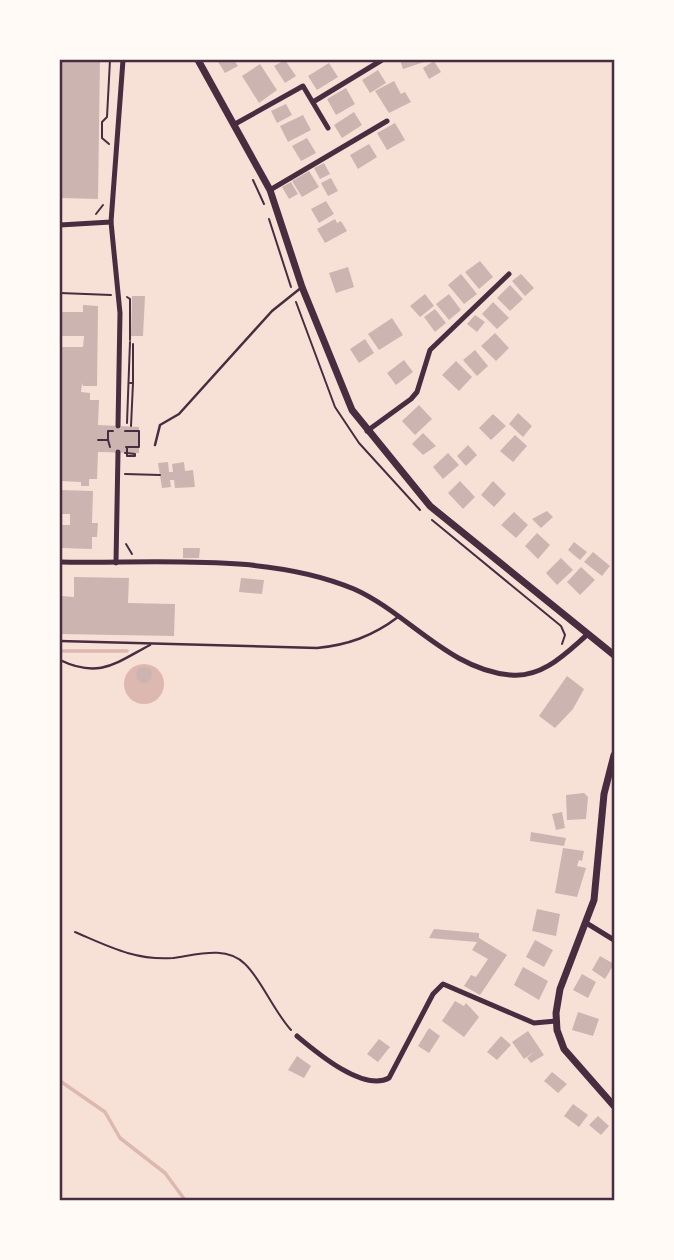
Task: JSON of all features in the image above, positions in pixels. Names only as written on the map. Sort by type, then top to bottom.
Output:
[{"type":"street","points":[[118,425],[123,295],[111,222],[122,60]]},
{"type":"street","points":[[198,60],[270,190],[302,287],[352,410],[430,506],[614,655]]},
{"type":"street","points":[[313,102],[382,60]]},
{"type":"street","points":[[235,124],[303,86],[328,128]]},
{"type":"street","points":[[270,190],[387,121]]},
{"type":"street","points":[[60,225],[111,222]]},
{"type":"street","points":[[367,431],[411,400],[417,393],[430,350],[509,275]]},
{"type":"street","points":[[116,563],[124,454]]},
{"type":"street","points":[[60,562],[248,565],[306,572],[361,593],[469,663],[513,676],[540,670],[557,661],[589,634]]},
{"type":"street","points":[[614,755],[604,794],[597,884],[587,924],[561,989],[556,1021],[564,1049],[614,1106]]},
{"type":"street","points":[[587,924],[614,940]]},
{"type":"street","points":[[297,1036],[342,1069],[375,1082],[389,1078],[433,994],[443,984],[534,1023],[556,1021]]},
{"type":"lane","points":[[155,445],[160,425],[179,414],[224,361],[292,291],[302,287]]},
{"type":"lane","points":[[60,641],[333,647],[372,635],[398,617]]},
{"type":"lane","points":[[60,660],[82,668],[111,668],[152,644]]},
{"type":"path","points":[[109,148],[107,140],[102,138],[102,122],[107,117],[110,60]]},
{"type":"path","points":[[250,174],[266,207]]},
{"type":"path","points":[[94,215],[105,200]]},
{"type":"path","points":[[269,219],[292,291],[335,407],[359,443],[422,511]]},
{"type":"path","points":[[60,293],[123,295],[130,299],[131,426]]},
{"type":"path","points":[[120,340],[130,340]]},
{"type":"path","points":[[118,425],[128,423],[133,344]]},
{"type":"path","points":[[139,439],[156,439]]},
{"type":"path","points":[[124,454],[124,474],[160,475]]},
{"type":"path","points":[[429,518],[561,625],[565,635],[561,647]]},
{"type":"path","points":[[124,539],[128,550],[139,557]]},
{"type":"path","points":[[75,932],[130,956],[150,959],[210,952],[233,956],[250,969],[276,1013],[297,1036]]},
{"type":"shaded area","points":[[144,664],[158,670],[164,684],[158,698],[144,704],[130,698],[124,684],[130,670]]},
{"type":"building","points":[[60,60],[100,60],[98,199],[60,198]]},
{"type":"building","points":[[217,60],[234,60],[238,66],[225,73]]},
{"type":"building","points":[[285,60],[296,76],[285,83],[274,66]]},
{"type":"building","points":[[400,60],[423,60],[424,62],[403,69]]},
{"type":"building","points":[[434,61],[441,72],[429,79],[423,68]]},
{"type":"building","points":[[329,63],[338,77],[317,90],[308,76]]},
{"type":"building","points":[[260,64],[277,90],[259,103],[242,76]]},
{"type":"building","points":[[378,70],[386,83],[370,93],[362,80]]},
{"type":"building","points":[[394,81],[401,94],[405,92],[411,102],[389,113],[375,91]]},
{"type":"building","points":[[346,88],[355,104],[336,115],[327,99]]},
{"type":"building","points":[[286,104],[292,115],[277,123],[271,111]]},
{"type":"building","points":[[354,112],[362,125],[342,138],[334,125]]},
{"type":"building","points":[[303,115],[311,130],[288,142],[280,126]]},
{"type":"building","points":[[395,123],[405,140],[387,150],[377,133]]},
{"type":"building","points":[[307,138],[316,153],[301,161],[292,146]]},
{"type":"building","points":[[369,144],[377,157],[358,169],[350,155]]},
{"type":"building","points":[[324,163],[330,174],[320,179],[314,168]]},
{"type":"building","points":[[309,171],[319,187],[302,197],[292,181]]},
{"type":"building","points":[[331,178],[338,191],[328,196],[321,183]]},
{"type":"building","points":[[291,182],[298,194],[289,199],[282,187]]},
{"type":"building","points":[[326,201],[334,214],[319,223],[311,209]]},
{"type":"building","points":[[335,219],[337,223],[341,221],[347,231],[325,243],[317,229]]},
{"type":"building","points":[[480,261],[493,277],[479,289],[465,272]]},
{"type":"building","points":[[348,267],[354,287],[336,293],[329,273]]},
{"type":"building","points":[[461,274],[477,294],[464,304],[448,285]]},
{"type":"building","points":[[521,274],[534,288],[525,296],[512,281]]},
{"type":"building","points":[[510,285],[523,299],[510,311],[497,298]]},
{"type":"building","points":[[425,294],[434,306],[420,317],[410,306]]},
{"type":"building","points":[[449,294],[461,310],[449,320],[436,304]]},
{"type":"building","points":[[132,296],[145,296],[143,336],[131,336]]},
{"type":"building","points":[[493,302],[509,318],[497,329],[482,314]]},
{"type":"building","points":[[83,305],[98,306],[97,386],[83,386],[82,383],[81,392],[90,393],[90,400],[99,400],[98,425],[139,427],[139,453],[98,452],[97,479],[89,479],[89,486],[81,486],[81,482],[60,481],[60,347],[83,347],[84,336],[60,336],[60,312],[83,312]]},
{"type":"building","points":[[435,309],[446,323],[435,332],[424,317]]},
{"type":"building","points":[[475,315],[485,322],[477,332],[467,324]]},
{"type":"building","points":[[392,318],[403,335],[379,350],[368,334]]},
{"type":"building","points":[[495,333],[509,348],[496,361],[481,346]]},
{"type":"building","points":[[365,339],[374,353],[359,363],[350,349]]},
{"type":"building","points":[[475,350],[488,366],[477,376],[463,360]]},
{"type":"building","points":[[404,360],[413,372],[396,385],[387,373]]},
{"type":"building","points":[[456,361],[472,377],[459,391],[442,375]]},
{"type":"building","points":[[419,405],[432,419],[415,435],[402,421]]},
{"type":"building","points":[[518,413],[532,426],[523,437],[509,424]]},
{"type":"building","points":[[493,414],[506,426],[491,440],[479,428]]},
{"type":"building","points":[[423,433],[436,446],[423,455],[412,444]]},
{"type":"building","points":[[515,435],[527,446],[513,462],[500,451]]},
{"type":"building","points":[[468,445],[477,455],[466,466],[457,456]]},
{"type":"building","points":[[448,453],[459,465],[443,479],[433,467]]},
{"type":"building","points":[[168,462],[169,472],[173,472],[172,464],[184,462],[185,471],[193,470],[195,487],[175,488],[174,480],[170,480],[171,487],[162,488],[158,463]]},
{"type":"building","points":[[460,481],[475,497],[463,509],[448,493]]},
{"type":"building","points":[[493,481],[506,494],[494,507],[481,495]]},
{"type":"building","points":[[60,490],[93,491],[92,523],[98,523],[97,537],[92,537],[92,549],[60,548],[60,525],[70,525],[70,514],[60,514]]},
{"type":"building","points":[[547,511],[553,517],[541,528],[532,519]]},
{"type":"building","points":[[514,512],[528,525],[516,538],[501,525]]},
{"type":"building","points":[[537,533],[550,545],[538,559],[525,546]]},
{"type":"building","points":[[574,542],[587,552],[580,560],[568,550]]},
{"type":"building","points":[[183,548],[200,548],[199,558],[183,558]]},
{"type":"building","points":[[593,552],[610,566],[602,576],[584,562]]},
{"type":"building","points":[[561,558],[573,570],[557,585],[546,573]]},
{"type":"building","points":[[581,567],[595,580],[580,595],[567,582]]},
{"type":"building","points":[[74,577],[129,578],[128,603],[175,604],[174,636],[60,634],[60,596],[74,597]]},
{"type":"building","points":[[241,578],[264,580],[262,594],[239,592]]},
{"type":"building","points":[[144,667],[150,669],[150,681],[144,683],[138,681],[136,675],[138,669]]},
{"type":"building","points":[[567,676],[584,689],[573,709],[555,728],[539,716]]},
{"type":"building","points":[[584,793],[588,797],[586,819],[567,820],[566,795]]},
{"type":"building","points":[[562,812],[565,828],[556,830],[552,814]]},
{"type":"building","points":[[531,832],[566,838],[564,846],[530,841]]},
{"type":"building","points":[[563,848],[584,851],[582,861],[579,860],[577,866],[586,868],[577,897],[555,893]]},
{"type":"building","points":[[537,909],[560,914],[556,936],[532,931]]},
{"type":"building","points":[[434,929],[479,933],[479,938],[507,955],[480,995],[464,986],[471,975],[476,977],[488,959],[472,950],[477,942],[429,938]]},
{"type":"building","points":[[535,940],[553,950],[544,967],[526,957]]},
{"type":"building","points":[[600,956],[614,964],[605,979],[592,970]]},
{"type":"building","points":[[523,967],[548,981],[539,1000],[514,985]]},
{"type":"building","points":[[582,974],[596,982],[588,998],[573,990]]},
{"type":"building","points":[[455,1001],[464,1006],[466,1003],[479,1017],[464,1037],[442,1021]]},
{"type":"building","points":[[578,1012],[599,1019],[593,1036],[572,1030]]},
{"type":"building","points":[[429,1028],[440,1036],[429,1053],[418,1046]]},
{"type":"building","points":[[528,1031],[544,1055],[531,1063],[527,1058],[534,1052],[524,1059],[512,1042]]},
{"type":"building","points":[[501,1036],[511,1045],[497,1060],[487,1052]]},
{"type":"building","points":[[379,1039],[390,1047],[378,1062],[367,1054]]},
{"type":"building","points":[[297,1056],[311,1066],[304,1078],[288,1070]]},
{"type":"building","points":[[552,1072],[567,1084],[558,1093],[544,1081]]},
{"type":"building","points":[[573,1104],[588,1115],[579,1127],[564,1116]]},
{"type":"building","points":[[598,1116],[609,1126],[601,1135],[589,1125]]},
{"type":"waterway","points":[[60,651],[127,651]]},
{"type":"waterway","points":[[60,1081],[105,1112],[120,1138],[165,1173],[185,1200]]}]
